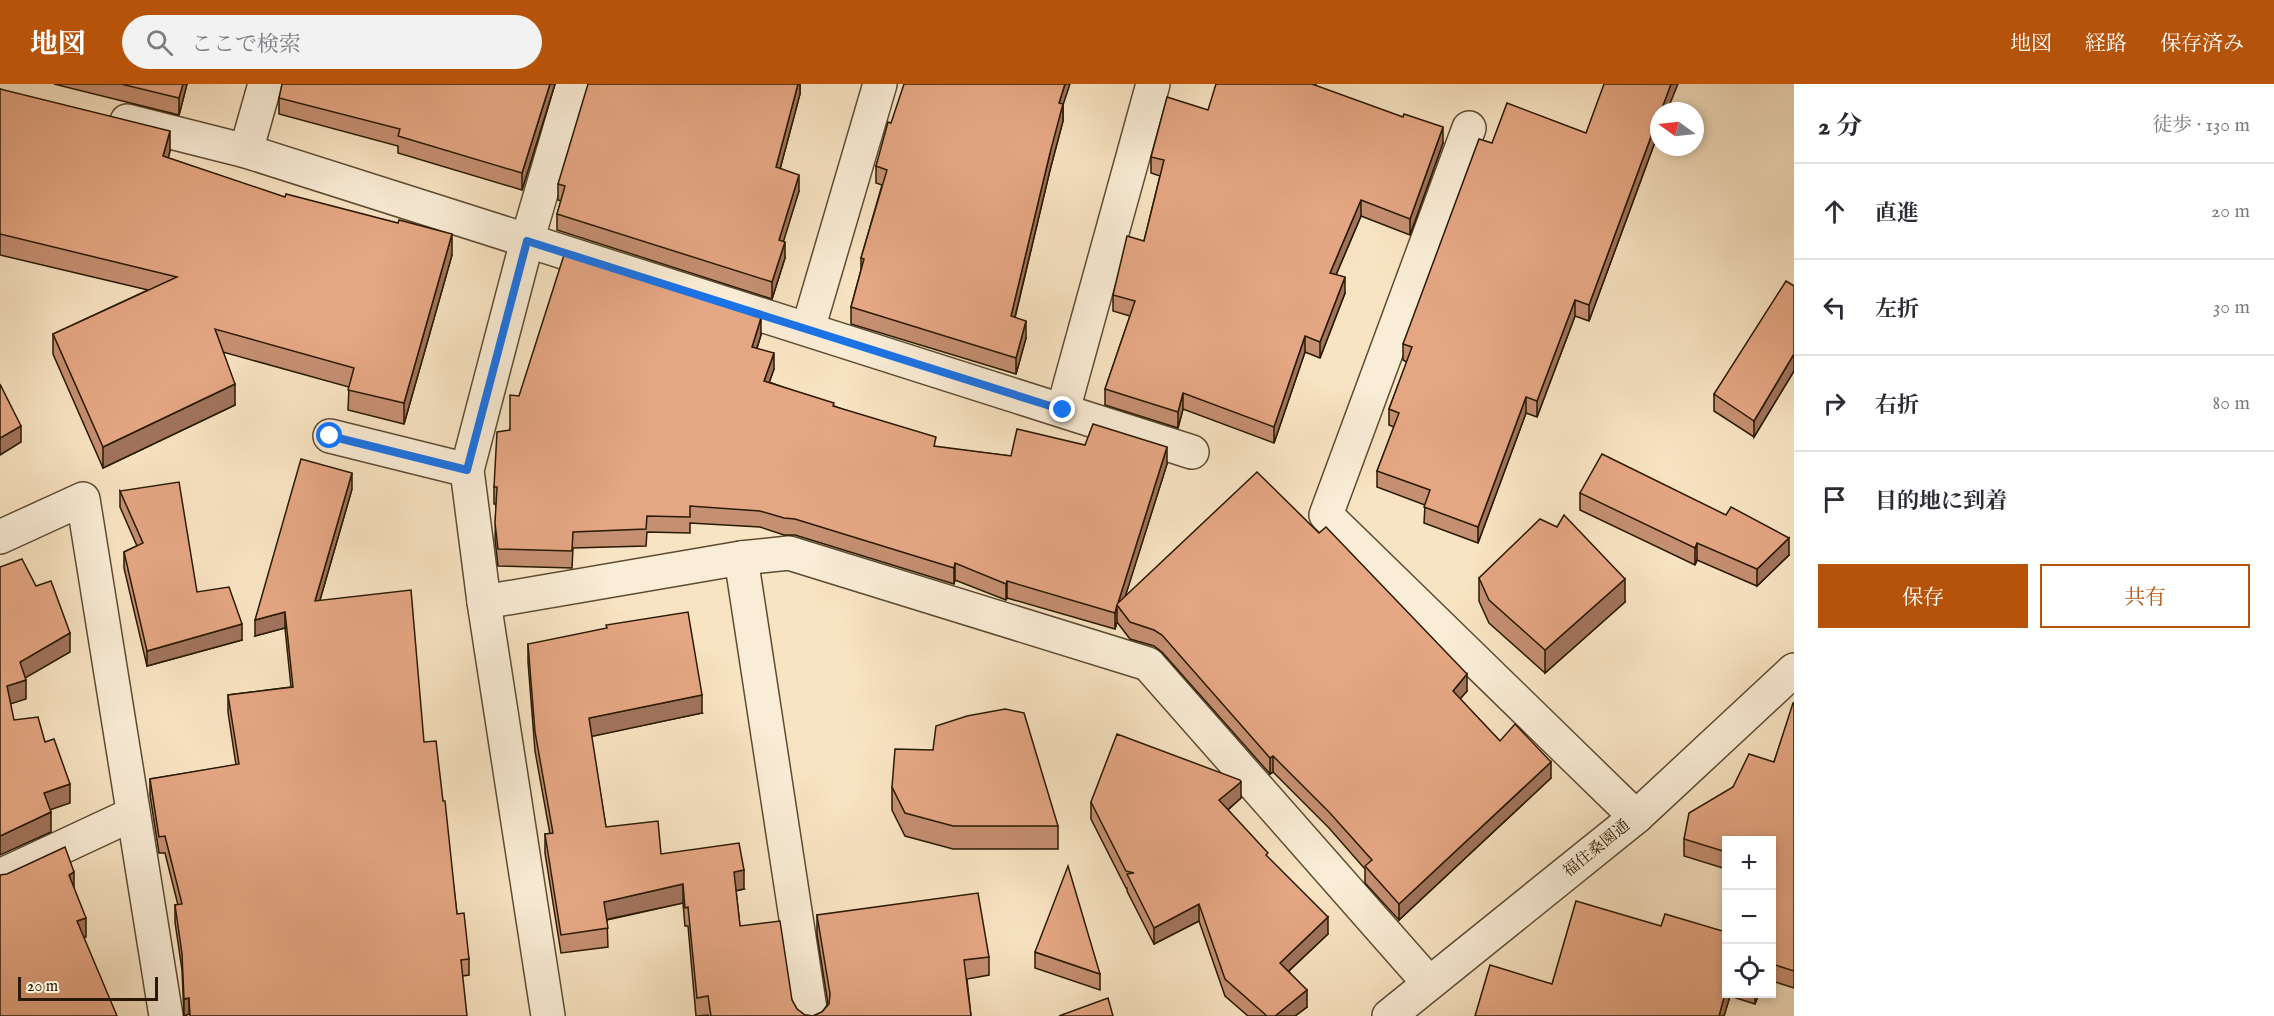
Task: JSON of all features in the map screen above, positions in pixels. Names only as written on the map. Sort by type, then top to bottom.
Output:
[{"type":"street","points":[[246,151],[265,84]]},
{"type":"street","points":[[548,1016],[484,602],[467,470],[527,241],[573,84]]},
{"type":"street","points":[[808,329],[880,84]]},
{"type":"street","points":[[1063,410],[1153,84]]},
{"type":"street","points":[[101,115],[246,151],[1192,452]]},
{"type":"street","points":[[1468,128],[1326,515],[1636,817]]},
{"type":"street","points":[[330,436],[467,470]]},
{"type":"street","points":[[0,537],[83,499],[166,1016]]},
{"type":"street","points":[[484,602],[741,558],[789,553],[1148,664],[1429,983]]},
{"type":"street","points":[[741,558],[811,1016]]},
{"type":"street","name":"福住桑園通","points":[[1389,1016],[1636,817],[1794,670]]},
{"type":"street","points":[[0,876],[133,814]]},
{"type":"building","points":[[121,84],[183,84],[179,98]]},
{"type":"building","points":[[282,84],[550,84],[522,173],[398,136],[400,129],[279,98]]},
{"type":"building","points":[[588,84],[798,84],[776,167],[799,175],[779,240],[785,242],[772,282],[557,214],[565,186],[558,184]]},
{"type":"building","points":[[904,84],[1065,84],[1059,103],[1063,104],[1011,316],[1026,321],[1016,358],[851,307],[864,259],[861,258],[887,170],[876,166],[888,122],[891,123]]},
{"type":"building","points":[[1216,84],[1312,84],[1403,117],[1404,114],[1443,127],[1410,219],[1361,200],[1330,273],[1345,277],[1320,342],[1305,336],[1274,427],[1183,393],[1178,412],[1105,389],[1135,301],[1113,295],[1127,236],[1144,241],[1164,160],[1151,157],[1167,97],[1208,110]]},
{"type":"building","points":[[1604,84],[1671,84],[1664,102],[1650,102],[1650,139],[1589,305],[1575,300],[1537,401],[1526,397],[1478,527],[1424,507],[1430,490],[1377,471],[1399,413],[1389,409],[1412,347],[1403,344],[1479,139],[1492,143],[1507,103],[1586,133]]},
{"type":"building","points":[[0,89],[170,131],[163,156],[285,197],[286,194],[398,223],[399,220],[452,234],[404,403],[348,390],[354,368],[215,329],[235,384],[103,447],[53,334],[177,277],[0,234]]},
{"type":"building","points":[[564,255],[761,318],[752,347],[774,353],[764,381],[834,403],[833,406],[936,437],[934,446],[1011,456],[1017,429],[1085,445],[1093,424],[1167,447],[1118,603],[1257,472],[1319,533],[1326,527],[1467,674],[1453,691],[1500,741],[1515,724],[1551,762],[1399,904],[1365,866],[1372,860],[1329,812],[1273,756],[1270,758],[1162,635],[1130,622],[1117,605],[1115,613],[1007,581],[1006,584],[955,563],[954,568],[795,519],[760,511],[690,506],[690,517],[647,516],[646,529],[573,532],[572,551],[498,549],[495,523],[497,487],[494,487],[497,432],[510,430],[510,395],[519,396]]},
{"type":"building","points":[[1786,281],[1794,286],[1794,354],[1754,421],[1714,394]]},
{"type":"building","points":[[0,384],[21,426],[0,438]]},
{"type":"building","points":[[1602,454],[1726,515],[1731,507],[1789,538],[1757,569],[1697,543],[1695,548],[1580,493]]},
{"type":"building","points":[[301,459],[352,473],[315,601],[411,590],[424,742],[436,741],[457,914],[464,913],[469,959],[461,960],[467,1016],[190,1016],[189,998],[184,999],[182,954],[175,905],[182,904],[165,836],[159,837],[150,779],[239,764],[228,695],[293,687],[285,612],[255,620]]},
{"type":"building","points":[[179,482],[197,592],[229,587],[242,624],[147,651],[124,552],[143,543],[120,491]]},
{"type":"building","points":[[1564,515],[1625,579],[1545,650],[1489,600],[1479,578],[1540,519],[1557,527]]},
{"type":"building","points":[[22,559],[36,586],[51,581],[70,633],[20,662],[26,680],[7,686],[14,720],[38,717],[45,742],[54,739],[70,784],[44,793],[51,812],[0,836],[0,567]]},
{"type":"building","points":[[688,612],[702,695],[589,718],[606,827],[658,821],[661,854],[739,843],[744,870],[734,872],[740,926],[780,921],[792,1000],[797,1009],[805,1015],[813,1016],[711,1016],[708,996],[697,998],[688,907],[685,908],[683,884],[604,902],[608,928],[561,935],[545,834],[553,833],[535,732],[528,644],[607,628],[606,625]]},
{"type":"building","points":[[1794,703],[1794,971],[1776,965],[1776,836],[1722,836],[1722,851],[1684,839],[1689,813],[1733,787],[1749,754],[1774,762]]},
{"type":"building","points":[[1005,709],[1024,713],[1058,826],[953,826],[905,813],[892,787],[895,749],[933,750],[936,726],[967,716]]},
{"type":"building","points":[[1117,734],[1240,780],[1241,782],[1219,800],[1268,853],[1266,855],[1328,917],[1280,963],[1307,990],[1275,1016],[1267,1016],[1225,979],[1199,904],[1154,928],[1127,874],[1134,873],[1126,871],[1091,802]]},
{"type":"building","points":[[65,847],[74,872],[69,875],[86,918],[77,921],[117,1016],[0,1016],[0,875],[7,874]]},
{"type":"building","points":[[1068,866],[1100,974],[1035,952]]},
{"type":"building","points":[[978,893],[989,957],[964,960],[971,1016],[813,1016],[822,1012],[829,1004],[830,994],[817,915]]},
{"type":"building","points":[[1576,901],[1661,926],[1665,914],[1722,931],[1722,998],[1724,998],[1719,1016],[1475,1016],[1490,965],[1552,984]]},
{"type":"building","points":[[1108,998],[1113,1016],[1059,1016]]},
{"type":"route","points":[[330,436],[467,470],[527,241],[1063,410]]}]
